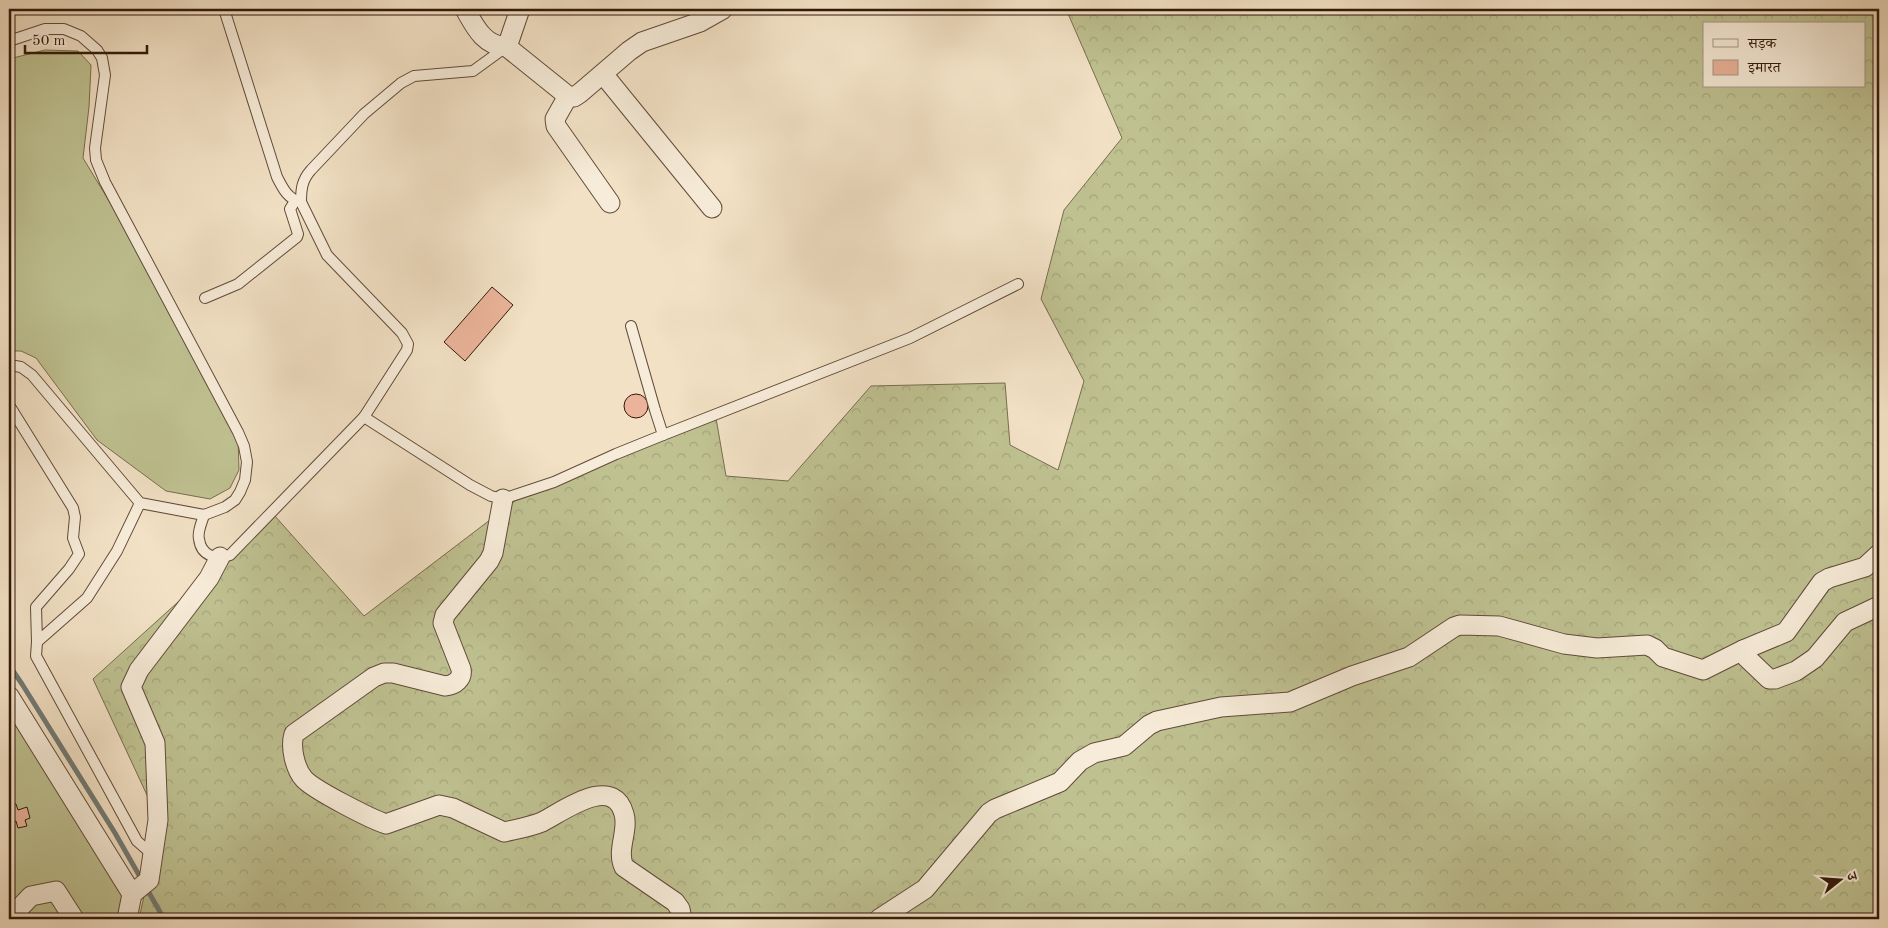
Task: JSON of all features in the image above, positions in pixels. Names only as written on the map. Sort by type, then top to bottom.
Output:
[{"type":"street","points":[[465,9],[482,36],[498,46],[507,47],[568,96],[577,96],[642,42],[700,22],[723,9]]},
{"type":"street","points":[[507,47],[520,9]]},
{"type":"street","points":[[603,74],[712,208]]},
{"type":"street","points":[[568,96],[555,119],[556,126],[610,203]]},
{"type":"street","points":[[503,499],[493,553],[489,561],[444,616],[443,623],[461,669],[461,677],[458,681],[450,686],[445,686],[393,673],[384,673],[374,678],[294,734],[292,740],[298,770],[309,784],[386,824],[439,806],[453,808],[504,832],[541,822],[590,797],[608,796],[616,800],[623,809],[626,818],[621,854],[624,867],[675,902],[680,909],[682,919]]},
{"type":"street","points":[[879,919],[925,889],[989,813],[1060,782],[1080,761],[1094,753],[1124,746],[1149,725],[1157,721],[1221,707],[1290,702],[1352,676],[1409,657],[1460,625],[1500,626],[1564,644],[1597,648],[1648,645],[1663,657],[1703,670],[1743,650],[1786,632],[1822,582],[1865,567],[1879,554]]},
{"type":"street","points":[[127,919],[132,894],[149,880],[158,820],[155,743],[131,687],[139,670],[209,578],[220,557]]},
{"type":"street","points":[[1743,650],[1748,658],[1770,679],[1775,679],[1796,671],[1815,658],[1845,622],[1879,606]]},
{"type":"street","points":[[9,696],[132,894]]},
{"type":"street","points":[[10,919],[30,896],[56,891],[74,919]]},
{"type":"lane","points":[[204,515],[199,535],[200,542],[207,554],[220,557],[230,555],[364,417],[407,350],[408,344],[402,333],[327,255],[298,202],[284,192],[277,177],[224,9]]},
{"type":"lane","points":[[9,40],[45,30],[64,29],[81,36],[90,43],[102,58],[105,74],[95,148],[96,160],[244,446],[248,462],[245,480],[240,492],[235,500],[226,507],[204,515],[140,503],[32,375],[22,368],[9,365]]},
{"type":"lane","points":[[205,298],[238,284],[297,237],[298,234],[290,212],[291,206],[298,202],[304,177],[364,114],[401,83],[414,76],[472,71],[507,47]]},
{"type":"lane","points":[[364,417],[470,485],[491,496],[503,499],[554,482],[616,454],[910,338],[1018,284]]},
{"type":"lane","points":[[631,326],[654,410],[663,435]]},
{"type":"lane","points":[[9,405],[75,512],[72,538],[79,554],[69,569],[36,607],[36,656],[137,841],[153,855]]},
{"type":"lane","points":[[37,642],[87,598],[117,551],[140,503]]},
{"type":"green space","points":[[1066,9],[1879,9],[1879,919],[139,919],[160,823],[93,679],[274,515],[364,616],[524,494],[716,418],[726,476],[788,481],[871,386],[1005,383],[1010,445],[1058,470],[1084,381],[1041,299],[1064,210],[1122,138]]},
{"type":"green space","points":[[45,50],[78,51],[91,65],[89,107],[83,158],[206,361],[238,438],[239,470],[230,488],[210,499],[166,491],[97,440],[36,358],[21,351],[9,351],[9,59]]},
{"type":"green space","points":[[9,707],[137,919],[45,919],[42,915],[36,919],[9,919]]},
{"type":"building","points":[[492,287],[513,305],[465,361],[444,342]]},
{"type":"building","points":[[636,394],[645,397],[648,406],[645,415],[636,418],[627,415],[624,406],[627,397]]},
{"type":"building","points":[[16,804],[18,810],[27,807],[30,818],[25,820],[27,826],[18,828],[16,821],[9,823],[9,805]]},
{"type":"waterway","points":[[9,665],[115,833],[164,919]]}]
